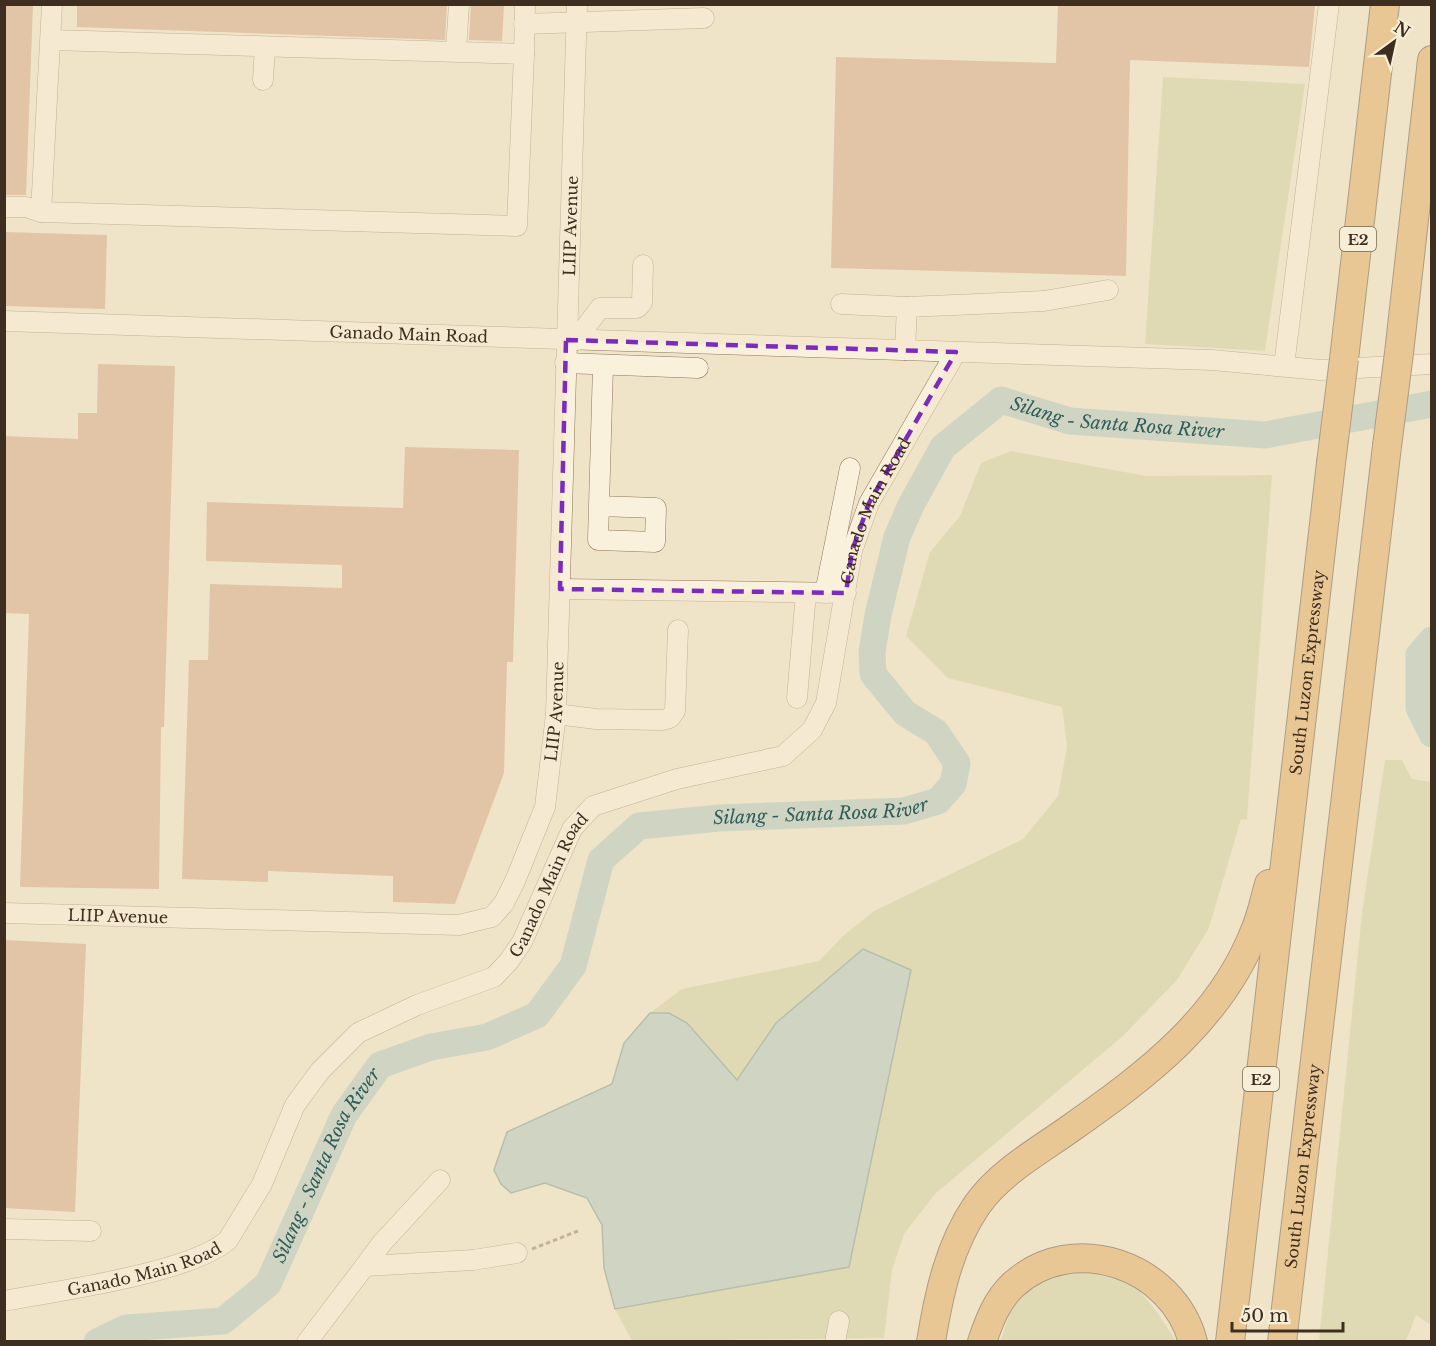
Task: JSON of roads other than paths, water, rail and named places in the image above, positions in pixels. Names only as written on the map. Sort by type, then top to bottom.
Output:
[{"type":"highway","name":"South Luzon Expressway","points":[[1230,1341],[1385,4]]},
{"type":"highway","name":"South Luzon Expressway","points":[[1282,1341],[1399,353],[1431,60]]},
{"type":"highway","points":[[931,1341],[944,1275],[963,1228],[978,1203],[1007,1173],[1113,1098],[1159,1062],[1192,1031],[1224,990],[1256,928],[1290,816]]},
{"type":"highway","points":[[982,1341],[997,1305],[1019,1280],[1046,1264],[1066,1258],[1086,1257],[1121,1264],[1153,1282],[1174,1301],[1188,1324],[1193,1341]]},
{"type":"street","points":[[41,212],[52,4]]},
{"type":"street","points":[[456,51],[459,4]]},
{"type":"street","points":[[1284,366],[1329,4]]},
{"type":"street","points":[[4,207],[26,207],[41,212],[517,226],[525,14],[623,13],[704,18]]},
{"type":"street","name":"LIIP Avenue","points":[[4,913],[459,925],[478,923],[492,917],[504,903],[545,807],[556,714],[565,363],[571,340],[576,14]]},
{"type":"street","points":[[51,40],[524,54]]},
{"type":"street","points":[[263,80],[265,47]]},
{"type":"street","points":[[571,340],[600,308],[637,308],[642,303],[643,265]]},
{"type":"street","points":[[841,304],[907,307],[1044,301],[1108,290]]},
{"type":"street","points":[[905,350],[907,307]]},
{"type":"street","name":"Ganado Main Road","points":[[4,321],[1212,360],[1320,370],[1431,364]]},
{"type":"street","name":"Ganado Main Road","points":[[4,1301],[172,1265],[201,1257],[220,1248],[228,1240],[262,1184],[295,1105],[320,1071],[358,1033],[417,1005],[494,977],[509,961],[522,942],[572,829],[581,816],[593,806],[677,779],[783,756],[812,730],[826,703],[852,551],[869,503],[956,352]]},
{"type":"street","points":[[565,363],[698,368]]},
{"type":"street","points":[[599,506],[603,366]]},
{"type":"street","points":[[797,698],[815,593],[850,468]]},
{"type":"street","points":[[560,589],[846,593]]},
{"type":"street","points":[[556,714],[596,718],[663,720],[670,718],[675,711],[678,630]]},
{"type":"street","points":[[307,1341],[382,1243],[440,1180]]},
{"type":"street","points":[[4,1229],[91,1231]]},
{"type":"street","points":[[365,1266],[473,1260],[517,1253]]},
{"type":"street","points":[[835,1341],[840,1321]]},
{"type":"water","points":[[863,949],[911,970],[849,1267],[615,1309],[604,1268],[602,1225],[587,1198],[545,1183],[511,1193],[501,1184],[494,1170],[507,1132],[612,1084],[624,1043],[650,1013],[669,1013],[687,1023],[737,1080],[776,1023]]},
{"type":"waterway","name":"Silang - Santa Rosa River","points":[[97,1342],[126,1328],[223,1321],[268,1284],[344,1115],[380,1065],[431,1047],[487,1037],[537,1015],[573,966],[601,860],[639,826],[719,818],[904,811],[938,801],[953,784],[957,763],[936,732],[905,713],[873,674],[872,652],[878,615],[897,537],[911,505],[943,447],[1001,400],[1070,421],[1265,435],[1432,404]]},
{"type":"waterway","name":"Silang - Santa Rosa River","points":[[1432,640],[1419,655],[1419,708],[1432,734]]}]
